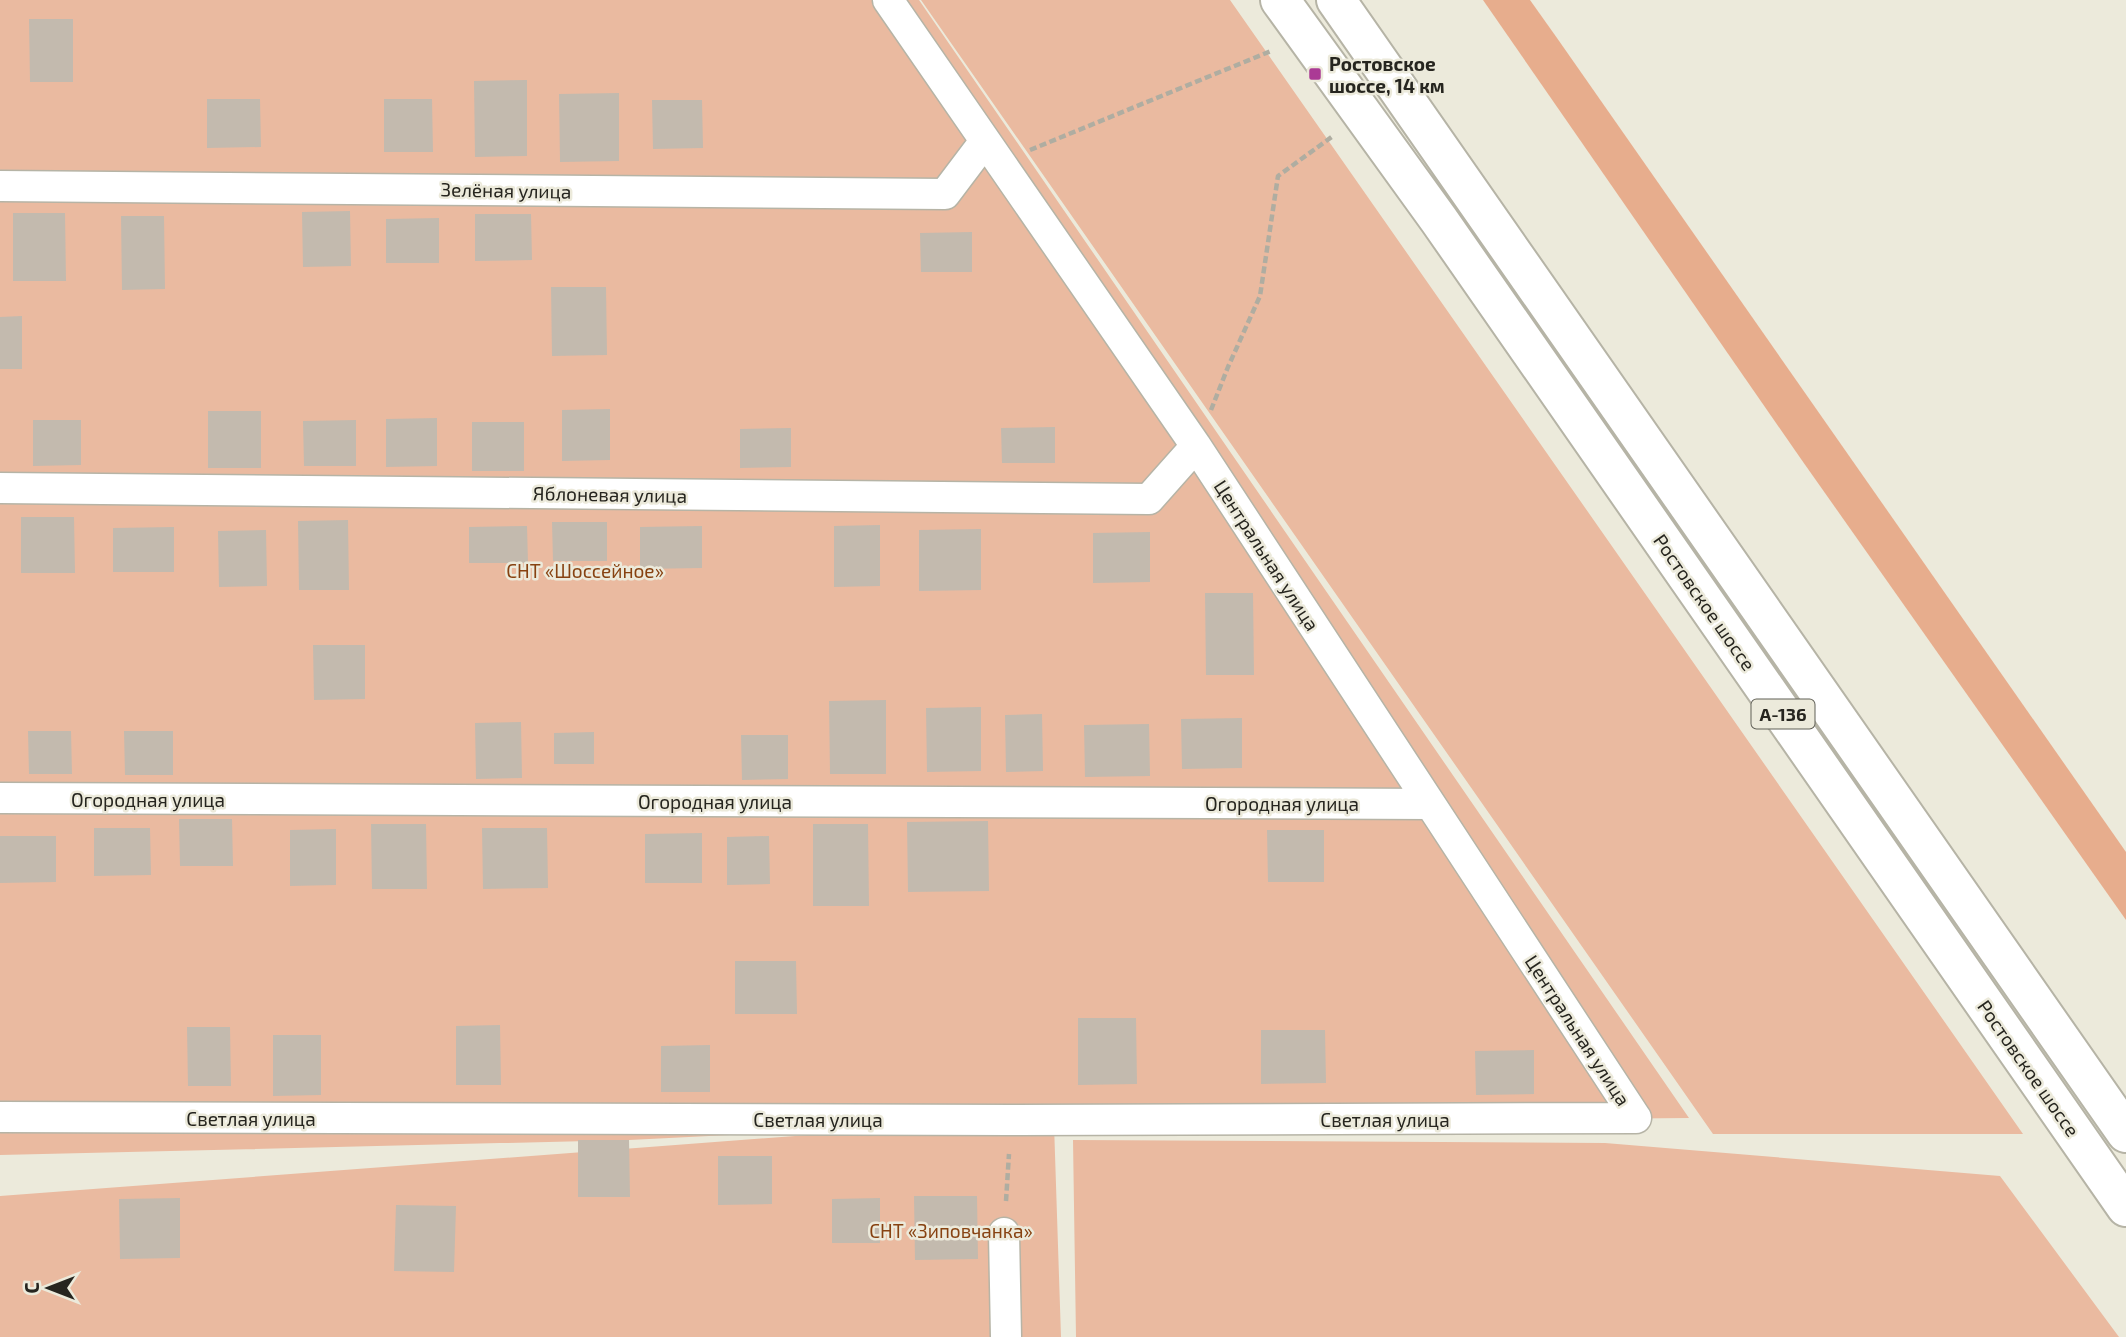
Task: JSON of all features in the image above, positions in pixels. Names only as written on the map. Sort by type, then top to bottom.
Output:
[{"type":"highway","name":"Ростовское шоссе","points":[[1280,0],[1439,220],[2126,1207]]},
{"type":"highway","name":"А-136","points":[[1336,0],[2126,1133]]},
{"type":"street","name":"Центральная улица","points":[[888,0],[1196,446],[1636,1118]]},
{"type":"street","name":"Зелёная улица","points":[[0,186],[945,194],[992,151]]},
{"type":"street","name":"Яблоневая улица","points":[[0,488],[1149,499],[1196,446]]},
{"type":"street","name":"Огородная улица","points":[[0,798],[1430,804]]},
{"type":"street","name":"Светлая улица","points":[[0,1117],[1636,1118]]},
{"type":"street","points":[[1004,1233],[1006,1337]]},
{"type":"path","points":[[992,151],[1282,47]]},
{"type":"path","points":[[1196,446],[1227,367],[1260,296],[1278,176],[1340,131]]},
{"type":"path","points":[[1004,1233],[1012,1119]]},
{"type":"green space","name":"СНТ «Шоссейное»","points":[[0,0],[919,0],[1689,1118],[1054,1124],[1061,1337],[0,1337],[0,1196],[967,1123],[629,1140],[0,1155]]},
{"type":"green space","points":[[921,0],[1230,0],[2023,1134],[1713,1134]]},
{"type":"green space","points":[[1073,1140],[1605,1143],[2000,1176],[2119,1337],[1076,1337]]},
{"type":"shaded area","points":[[1483,0],[1530,0],[2126,852],[2126,920],[1801,459]]},
{"type":"building","points":[[29,19],[73,19],[73,82],[30,82]]},
{"type":"building","points":[[527,80],[527,156],[475,157],[474,81]]},
{"type":"building","points":[[619,93],[619,161],[560,162],[559,94]]},
{"type":"building","points":[[207,99],[260,99],[261,147],[207,148]]},
{"type":"building","points":[[384,99],[432,99],[433,152],[384,152]]},
{"type":"building","points":[[652,100],[702,100],[703,148],[653,149]]},
{"type":"building","points":[[350,211],[351,266],[303,267],[302,212]]},
{"type":"building","points":[[13,213],[65,213],[66,281],[13,281]]},
{"type":"building","points":[[475,214],[531,214],[532,260],[475,261]]},
{"type":"building","points":[[121,216],[164,216],[165,289],[122,290]]},
{"type":"building","points":[[439,218],[439,263],[386,263],[386,219]]},
{"type":"building","points":[[972,232],[972,272],[921,272],[920,233]]},
{"type":"building","points":[[551,287],[606,287],[607,355],[552,356]]},
{"type":"building","points":[[22,316],[22,369],[0,369],[0,317]]},
{"type":"building","points":[[610,409],[610,460],[562,461],[562,410]]},
{"type":"building","points":[[208,411],[261,411],[261,468],[208,468]]},
{"type":"building","points":[[437,418],[437,466],[386,467],[386,419]]},
{"type":"building","points":[[33,420],[81,420],[81,465],[33,466]]},
{"type":"building","points":[[356,420],[356,466],[304,466],[303,421]]},
{"type":"building","points":[[472,422],[524,422],[524,471],[472,471]]},
{"type":"building","points":[[1055,427],[1055,463],[1002,463],[1001,428]]},
{"type":"building","points":[[791,428],[791,467],[740,468],[740,429]]},
{"type":"building","points":[[21,517],[74,517],[75,573],[21,573]]},
{"type":"building","points":[[348,520],[349,590],[299,590],[298,521]]},
{"type":"building","points":[[552,522],[607,522],[607,561],[553,561]]},
{"type":"building","points":[[880,525],[880,586],[834,587],[834,526]]},
{"type":"building","points":[[527,526],[528,563],[469,563],[469,527]]},
{"type":"building","points":[[702,526],[702,568],[640,569],[640,527]]},
{"type":"building","points":[[174,527],[174,572],[113,572],[113,528]]},
{"type":"building","points":[[981,529],[981,590],[919,591],[919,530]]},
{"type":"building","points":[[266,530],[267,586],[219,587],[218,531]]},
{"type":"building","points":[[1150,532],[1150,582],[1093,583],[1093,533]]},
{"type":"building","points":[[1205,593],[1253,593],[1254,675],[1206,675]]},
{"type":"building","points":[[313,645],[365,645],[365,699],[314,700]]},
{"type":"building","points":[[886,700],[886,774],[830,774],[829,701]]},
{"type":"building","points":[[981,707],[981,771],[927,772],[926,708]]},
{"type":"building","points":[[1042,714],[1043,771],[1006,772],[1005,715]]},
{"type":"building","points":[[1242,718],[1242,768],[1182,769],[1181,719]]},
{"type":"building","points":[[521,722],[522,778],[476,779],[475,723]]},
{"type":"building","points":[[1149,724],[1150,776],[1085,777],[1084,725]]},
{"type":"building","points":[[28,731],[71,731],[72,774],[29,774]]},
{"type":"building","points":[[124,731],[173,731],[173,775],[125,775]]},
{"type":"building","points":[[594,732],[594,764],[554,764],[554,733]]},
{"type":"building","points":[[741,735],[788,735],[788,779],[742,780]]},
{"type":"building","points":[[179,819],[232,819],[233,866],[180,866]]},
{"type":"building","points":[[988,821],[989,891],[908,892],[907,822]]},
{"type":"building","points":[[371,824],[426,824],[427,889],[372,889]]},
{"type":"building","points":[[813,824],[868,824],[869,906],[813,906]]},
{"type":"building","points":[[94,828],[150,828],[151,875],[94,876]]},
{"type":"building","points":[[482,828],[547,828],[548,888],[483,889]]},
{"type":"building","points":[[336,829],[336,885],[290,886],[290,830]]},
{"type":"building","points":[[1267,830],[1324,830],[1324,882],[1268,882]]},
{"type":"building","points":[[702,833],[702,883],[645,883],[645,834]]},
{"type":"building","points":[[0,836],[56,836],[56,882],[0,883]]},
{"type":"building","points":[[769,836],[770,884],[727,885],[727,837]]},
{"type":"building","points":[[735,961],[796,961],[797,1014],[735,1014]]},
{"type":"building","points":[[1078,1018],[1136,1018],[1137,1084],[1078,1085]]},
{"type":"building","points":[[500,1025],[501,1085],[456,1085],[456,1026]]},
{"type":"building","points":[[187,1027],[230,1027],[231,1086],[188,1086]]},
{"type":"building","points":[[1261,1030],[1325,1030],[1326,1083],[1261,1084]]},
{"type":"building","points":[[273,1035],[321,1035],[321,1095],[273,1096]]},
{"type":"building","points":[[710,1045],[710,1092],[661,1092],[661,1046]]},
{"type":"building","points":[[1534,1050],[1534,1094],[1476,1095],[1475,1051]]},
{"type":"building","points":[[578,1140],[629,1140],[630,1197],[578,1197]]},
{"type":"building","points":[[718,1156],[772,1156],[772,1204],[718,1205]]},
{"type":"building","points":[[914,1196],[977,1196],[978,1259],[915,1260]]},
{"type":"building","points":[[180,1198],[180,1258],[120,1259],[119,1199]]},
{"type":"building","points":[[880,1198],[880,1243],[832,1243],[832,1199]]},
{"type":"building","points":[[396,1205],[456,1206],[454,1272],[394,1271]]},
{"type":"place","name":"Ростовское шоссе, 14 км","points":[[1315,74]]},
{"type":"park label","name":"СНТ «Зиповчанка»","points":[[951,1230]]}]
